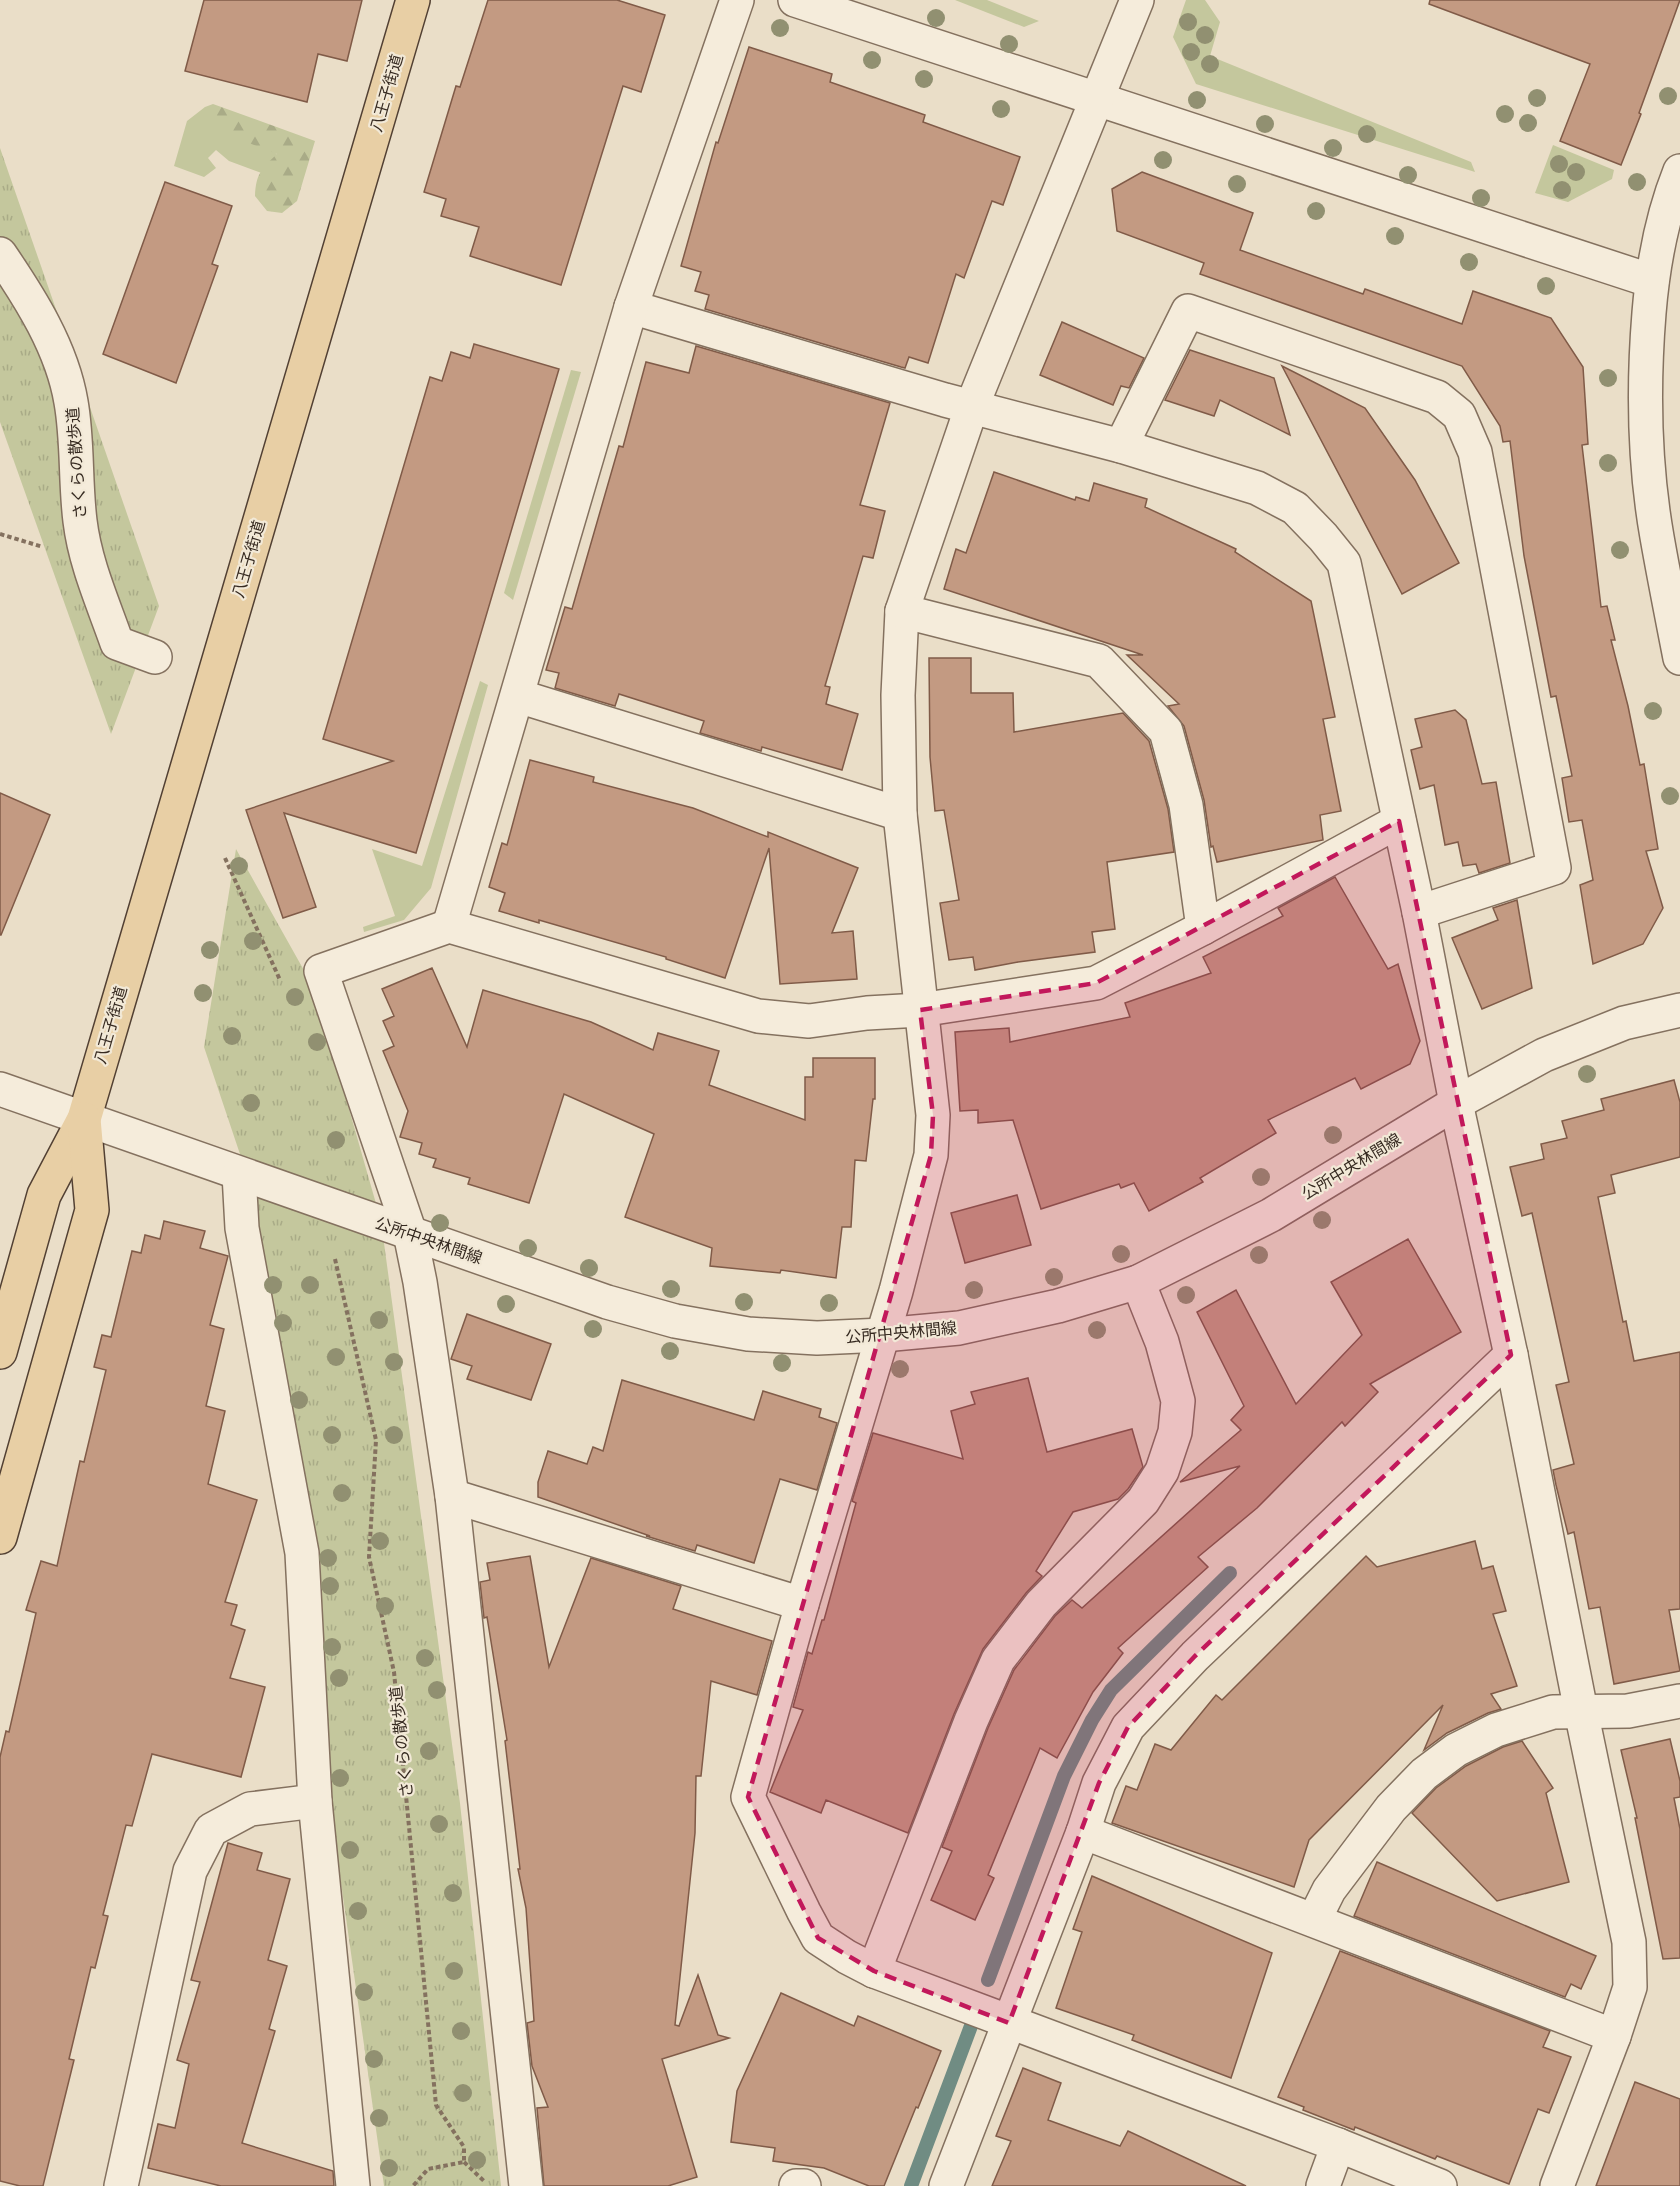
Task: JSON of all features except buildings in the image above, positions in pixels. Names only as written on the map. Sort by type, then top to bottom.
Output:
[{"type":"main road","name":"八王子街道","points":[[0,1352],[44,1195],[84,1119],[413,0]]},
{"type":"main road","name":"八王子街道","points":[[0,1537],[92,1210],[84,1119]]},
{"type":"street","points":[[449,926],[631,307],[737,0]]},
{"type":"street","points":[[795,0],[1652,281]]},
{"type":"street","points":[[1137,0],[972,406],[902,611],[898,695],[900,814],[933,1115],[931,1155],[883,1335],[802,1604],[748,1797],[818,1938],[847,1957],[874,1971],[1338,2145],[1440,2186]]},
{"type":"street","points":[[1680,171],[1662,227],[1652,281],[1644,384],[1648,457],[1656,534],[1680,658]]},
{"type":"street","name":"さくらの散歩道","points":[[0,254],[41,319],[60,362],[71,401],[80,521],[87,559],[117,643],[155,657]]},
{"type":"street","points":[[631,307],[945,400],[1121,446],[1257,488],[1295,508],[1344,563],[1419,912],[1456,1103],[1511,1355],[1629,1942],[1630,1986],[1614,2036],[1557,2186]]},
{"type":"street","points":[[1121,446],[1188,311],[1437,397],[1459,415],[1475,452],[1554,868],[1419,912]]},
{"type":"street","points":[[902,611],[1099,661],[1166,731],[1186,805],[1203,928]]},
{"type":"street","points":[[518,696],[900,814]]},
{"type":"street","points":[[526,2186],[452,1496],[422,1293],[410,1233],[321,971],[449,926],[758,1016],[809,1021],[867,1013],[920,1010],[1096,983],[1203,928],[1399,821]]},
{"type":"street","name":"公所中央林間線","points":[[0,1089],[607,1302],[675,1321],[748,1334],[817,1338],[883,1335],[959,1328],[1059,1306],[1138,1282],[1271,1215],[1456,1103],[1544,1055],[1624,1023],[1680,1010]]},
{"type":"street","points":[[239,1174],[244,1244],[302,1553],[315,1801],[353,2186]]},
{"type":"street","points":[[874,1971],[971,1720],[998,1660],[1041,1604],[1143,1501],[1162,1471],[1175,1432],[1178,1401],[1162,1342],[1138,1282]]},
{"type":"street","points":[[946,2186],[1083,1832],[1099,1783],[1128,1727],[1195,1656],[1511,1355]]},
{"type":"street","points":[[452,1496],[802,1604]]},
{"type":"street","points":[[1314,1920],[1329,1890],[1391,1808],[1424,1774],[1456,1750],[1496,1730],[1553,1712],[1628,1711],[1680,1701]]},
{"type":"street","points":[[121,2186],[190,1871],[211,1830],[250,1809],[315,1801]]},
{"type":"street","points":[[1083,1832],[1614,2036]]},
{"type":"street","points":[[1323,2186],[1338,2145]]},
{"type":"street","points":[[796,2186],[804,2186]]},
{"type":"path","name":"さくらの散歩道","points":[[335,1259],[376,1440],[369,1557],[394,1672],[436,2105],[464,2147],[464,2162]]},
{"type":"path","points":[[413,2186],[428,2169],[464,2162],[486,2183],[485,2186]]},
{"type":"highlighted area","points":[[1399,821],[1511,1355],[1195,1656],[1128,1727],[1099,1783],[1009,2023],[874,1971],[818,1938],[748,1797],[931,1155],[933,1115],[920,1010],[1096,983]]},
{"type":"green space","points":[[955,0],[987,0],[1039,21],[1024,27]]},
{"type":"green space","points":[[1186,0],[1205,0],[1220,22],[1210,56],[1471,162],[1475,172],[1196,84],[1173,37]]},
{"type":"green space","points":[[213,104],[315,141],[297,201],[282,213],[267,211],[255,196],[260,172],[277,154],[213,129],[203,116],[205,107]]},
{"type":"green space","points":[[205,107],[277,154],[267,175],[229,161],[216,150],[208,158],[216,168],[204,177],[174,166],[187,121]]},
{"type":"green space","points":[[1553,145],[1614,170],[1612,179],[1568,202],[1535,193]]},
{"type":"green space","points":[[0,148],[159,606],[111,734],[0,422]]},
{"type":"green space","points":[[571,370],[581,372],[513,600],[504,593]]},
{"type":"green space","points":[[480,681],[488,685],[431,888],[404,920],[364,932],[363,927],[395,916],[372,849],[422,866]]},
{"type":"green space","points":[[236,849],[315,990],[381,1221],[460,1803],[501,2186],[384,2186],[330,1805],[320,1554],[247,1175],[204,1047]]},
{"type":"waterway","points":[[988,1980],[1064,1776],[1092,1720],[1111,1690],[1230,1573]]},
{"type":"waterway","points":[[911,2186],[971,2026]]}]
